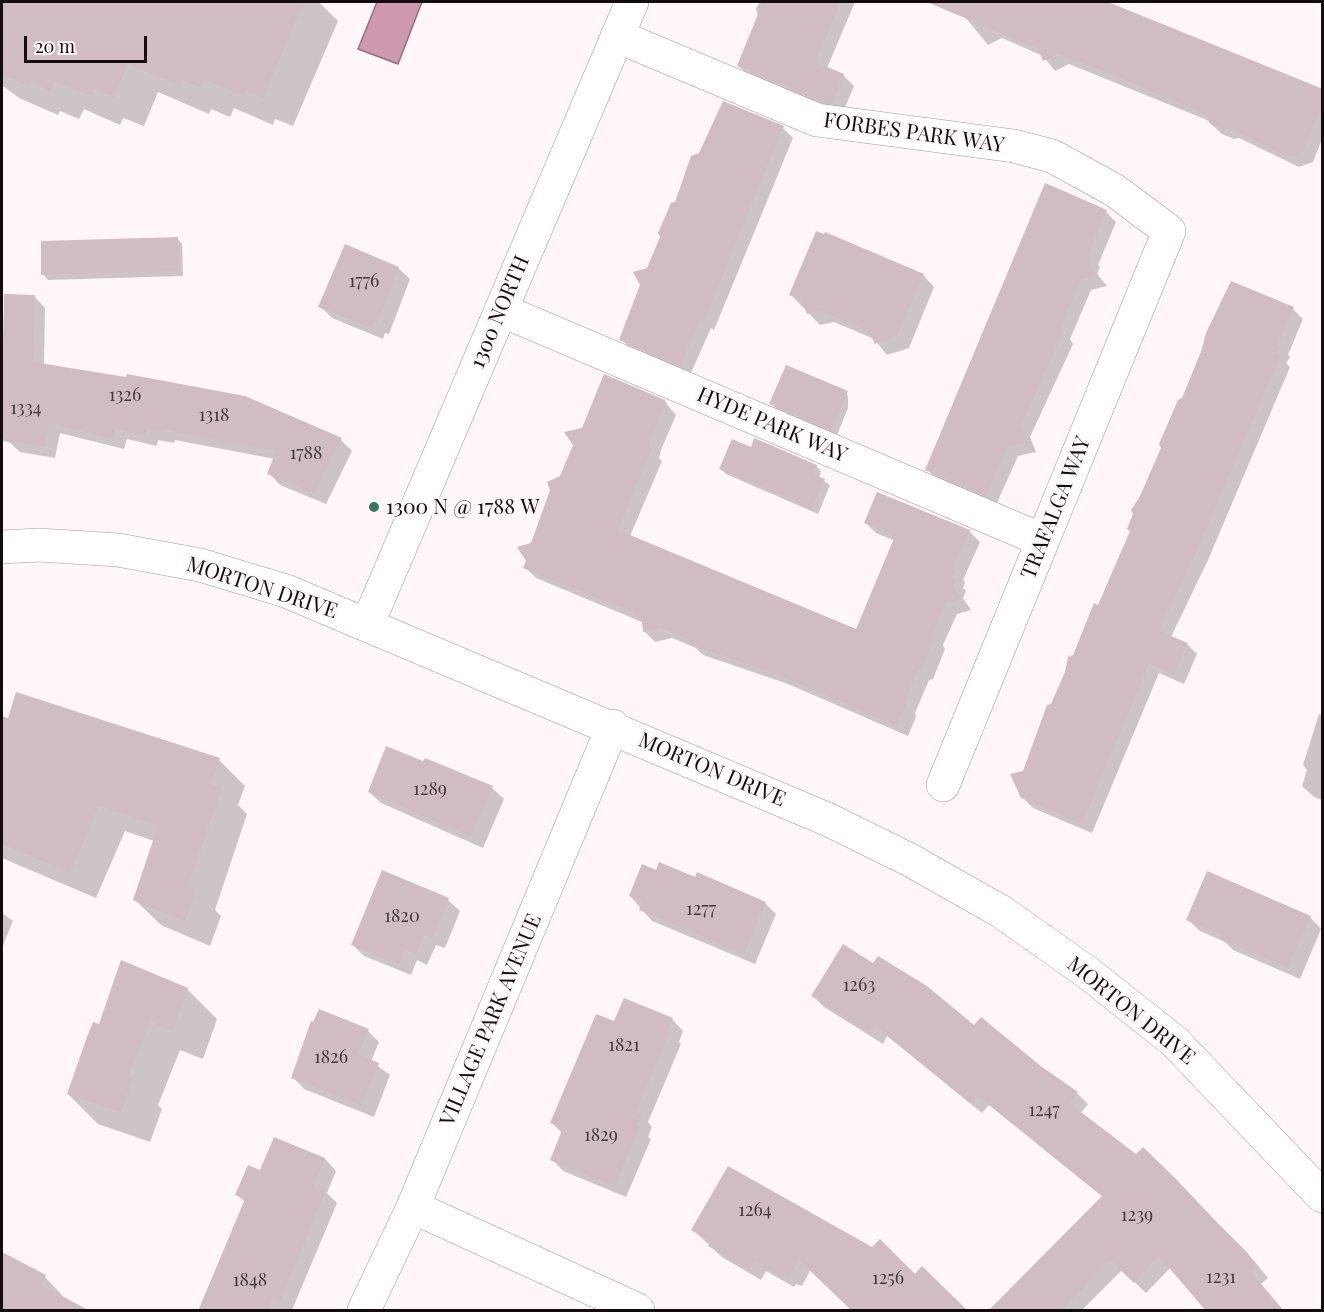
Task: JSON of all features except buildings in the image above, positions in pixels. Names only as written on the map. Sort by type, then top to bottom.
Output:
[{"type":"street","name":"1300 NORTH","points":[[368,623],[632,2]]},
{"type":"street","name":"FORBES PARK WAY","points":[[617,36],[818,120],[1014,147],[1052,156],[1114,190],[1169,231]]},
{"type":"street","name":"TRAFALGA WAY","points":[[943,785],[1169,231]]},
{"type":"street","name":"HYDE PARK WAY","points":[[501,310],[1042,540]]},
{"type":"street","name":"MORTON DRIVE","points":[[2,547],[39,545],[118,550],[200,565],[286,591],[613,726],[829,820],[910,860],[1002,912],[1088,973],[1173,1041],[1323,1196]]},
{"type":"street","name":"VILLAGE PARK AVENUE","points":[[364,1311],[412,1207],[613,726]]},
{"type":"street","points":[[412,1207],[638,1311]]},
{"type":"shaded area","points":[[377,2],[422,2],[398,64],[358,49]]},
{"type":"place","name":"1300 N @ 1788 W","points":[[374,507]]}]
